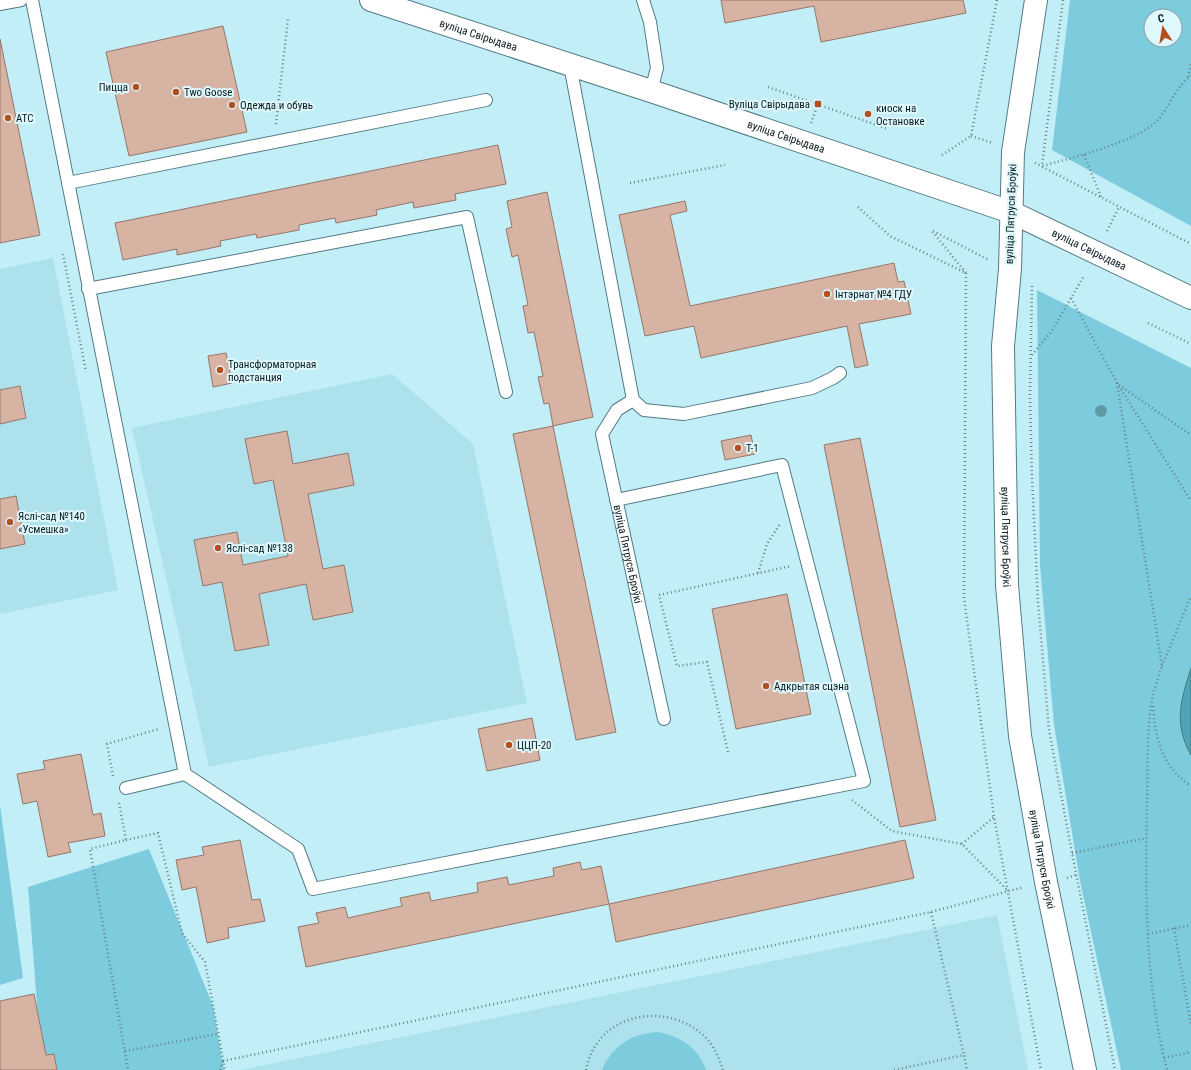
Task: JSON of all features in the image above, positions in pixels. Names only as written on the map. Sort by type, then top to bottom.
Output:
[{"type":"street","name":"вуліца Свірыдава","points":[[371,0],[651,91],[1011,212],[1191,298]]},
{"type":"street","name":"вуліца Пятруся Броўкі","points":[[1036,0],[1013,152],[1010,269],[1003,346],[1007,585],[1020,736],[1046,882],[1085,1070]]},
{"type":"lane","points":[[0,4],[21,0]]},
{"type":"lane","points":[[32,0],[185,774],[298,849],[312,889],[864,781],[782,465],[616,500]]},
{"type":"lane","points":[[644,0],[650,22],[657,68],[651,91]]},
{"type":"lane","points":[[570,65],[633,400],[644,410],[684,414],[812,388],[840,373]]},
{"type":"lane","points":[[68,183],[486,100]]},
{"type":"lane","points":[[88,289],[467,217],[506,392]]},
{"type":"lane","name":"вуліца Пятруся Броўкі","points":[[633,400],[617,410],[602,434],[664,719]]},
{"type":"lane","points":[[122,792],[185,774]]},
{"type":"path","points":[[942,155],[971,136],[997,0]]},
{"type":"path","points":[[1042,166],[1063,0]]},
{"type":"path","points":[[275,130],[288,19]]},
{"type":"path","points":[[1042,166],[1084,155],[1139,133],[1156,122],[1189,77],[1191,64]]},
{"type":"path","points":[[768,87],[888,128]]},
{"type":"path","points":[[971,136],[999,145]]},
{"type":"path","points":[[1084,155],[1102,199]]},
{"type":"path","points":[[1029,160],[1191,244]]},
{"type":"path","points":[[630,183],[725,165]]},
{"type":"path","points":[[858,207],[890,236],[966,273]]},
{"type":"path","points":[[1107,231],[1119,207]]},
{"type":"path","points":[[993,262],[931,230],[966,273],[964,598],[994,817],[1041,1070]]},
{"type":"path","points":[[1031,356],[1051,332],[1084,276]]},
{"type":"path","points":[[1032,280],[1030,395],[1038,602],[1049,730],[1115,1070]]},
{"type":"path","points":[[1071,298],[1117,383],[1191,501]]},
{"type":"path","points":[[71,300],[87,378]]},
{"type":"path","points":[[1148,323],[1191,344]]},
{"type":"path","points":[[1117,383],[1191,435]]},
{"type":"path","points":[[1117,383],[1162,666]]},
{"type":"path","points":[[728,752],[707,662],[677,666],[659,595],[794,565]]},
{"type":"path","points":[[1167,1070],[1155,1000],[1148,934],[1147,838],[1149,735],[1153,696],[1162,666],[1191,596]]},
{"type":"path","points":[[1153,696],[1154,724],[1158,742],[1164,757],[1173,770],[1191,786]]},
{"type":"path","points":[[114,781],[107,744],[161,728]]},
{"type":"path","points":[[844,785],[844,794],[892,831],[962,844],[1007,890]]},
{"type":"path","points":[[122,792],[126,840]]},
{"type":"path","points":[[962,844],[994,817]]},
{"type":"path","points":[[128,1070],[90,849],[158,833],[182,933],[204,962],[225,1070]]},
{"type":"path","points":[[1072,853],[1147,838]]},
{"type":"path","points":[[223,1061],[931,912],[1007,890],[1027,886]]},
{"type":"path","points":[[931,912],[967,1070]]},
{"type":"path","points":[[1148,934],[1191,925]]},
{"type":"path","points":[[1174,928],[1191,1025]]},
{"type":"path","points":[[586,1070],[594,1048],[607,1033],[622,1023],[640,1016],[658,1015],[676,1018],[693,1026],[707,1038],[718,1054],[724,1070]]},
{"type":"path","points":[[124,1051],[218,1034]]},
{"type":"path","points":[[1164,1058],[1191,1052]]},
{"type":"path","points":[[894,1070],[964,1055]]},
{"type":"path","points":[[220,1070],[223,1061]]},
{"type":"shaded area","points":[[1070,0],[1191,0],[1191,226],[1052,150]]},
{"type":"shaded area","points":[[53,258],[118,590],[0,614],[0,269]]},
{"type":"shaded area","points":[[1037,290],[1191,368],[1191,668],[1184,691],[1180,712],[1180,722],[1185,744],[1191,755],[1191,1070],[1121,1070],[1080,881],[1054,725],[1040,565]]},
{"type":"shaded area","points":[[392,374],[473,444],[527,703],[209,767],[132,428]]},
{"type":"shaded area","points":[[1191,668],[1191,755],[1185,743],[1182,732],[1180,712],[1184,691]]},
{"type":"shaded area","points":[[0,805],[23,978],[0,985]]},
{"type":"shaded area","points":[[149,849],[213,1006],[224,1070],[42,1070],[28,887]]},
{"type":"shaded area","points":[[997,915],[1028,1070],[240,1070],[935,928]]},
{"type":"shaded area","points":[[657,1032],[673,1036],[687,1044],[698,1055],[706,1070],[602,1070],[606,1061],[624,1042],[639,1035]]},
{"type":"building","points":[[721,0],[963,0],[966,13],[821,42],[814,6],[725,23]]},
{"type":"building","name":"Two Goose","points":[[223,26],[247,132],[129,156],[106,52]]},
{"type":"building","name":"АТС","points":[[0,39],[40,235],[0,243]]},
{"type":"building","points":[[498,145],[506,184],[455,194],[456,200],[414,208],[413,202],[376,210],[377,215],[336,223],[335,218],[299,225],[299,230],[257,238],[256,234],[220,241],[221,246],[177,255],[177,249],[123,260],[115,223]]},
{"type":"building","points":[[547,192],[593,417],[553,426],[549,403],[544,404],[538,377],[543,376],[534,332],[528,333],[523,306],[528,305],[518,255],[512,257],[506,229],[512,227],[507,201]]},
{"type":"building","name":"Інтэрнат №4 ГДУ","points":[[685,201],[687,211],[670,215],[690,306],[894,263],[898,282],[904,281],[911,314],[859,324],[868,365],[855,368],[847,326],[701,358],[694,326],[645,336],[619,215]]},
{"type":"building","name":"Трансформаторная подстанция","points":[[226,353],[232,383],[213,387],[208,356]]},
{"type":"building","points":[[20,386],[26,418],[0,424],[0,390]]},
{"type":"building","points":[[553,426],[616,732],[576,740],[513,434]]},
{"type":"building","name":"Яслі-сад №138","points":[[287,431],[293,464],[348,453],[354,485],[308,494],[323,569],[344,565],[353,612],[313,620],[306,584],[259,594],[269,645],[235,651],[222,582],[203,586],[194,540],[237,532],[243,565],[288,556],[273,480],[254,484],[245,439]]},
{"type":"building","name":"Т-1","points":[[751,435],[755,454],[725,460],[721,441]]},
{"type":"building","points":[[860,438],[936,820],[900,827],[824,445]]},
{"type":"building","name":"Яслі-сад №140 «Усмешка»","points":[[16,496],[25,544],[0,549],[0,499]]},
{"type":"building","name":"Адкрытая сцэна","points":[[787,594],[811,714],[736,729],[712,609]]},
{"type":"building","name":"ЦЦП-20","points":[[532,718],[540,760],[487,771],[478,729]]},
{"type":"building","points":[[81,754],[93,815],[101,813],[105,836],[68,843],[71,852],[48,857],[37,801],[23,804],[17,774],[45,769],[43,761]]},
{"type":"building","points":[[240,840],[252,900],[260,899],[265,921],[228,928],[229,938],[207,943],[196,887],[182,890],[176,860],[204,855],[202,847]]},
{"type":"building","points":[[905,840],[914,878],[616,942],[609,904]]},
{"type":"building","points":[[580,862],[582,870],[601,866],[609,904],[306,967],[298,927],[319,923],[316,913],[345,907],[348,918],[402,906],[400,898],[429,892],[431,901],[478,892],[477,883],[507,877],[509,885],[554,876],[553,868]]},
{"type":"building","points":[[34,994],[46,1055],[54,1054],[57,1070],[0,1070],[0,1001]]},
{"type":"place","name":"Пицца","points":[[136,87]]},
{"type":"place","name":"Two Goose","points":[[176,92]]},
{"type":"place","name":"Вуліца Свірыдава","points":[[818,104]]},
{"type":"place","name":"Одежда и обувь","points":[[232,105]]},
{"type":"place","name":"киоск на Остановке","points":[[868,114]]},
{"type":"place","name":"АТС","points":[[8,118]]},
{"type":"place","name":"Інтэрнат №4 ГДУ","points":[[827,294]]},
{"type":"place","name":"Трансформаторная подстанция","points":[[220,370]]},
{"type":"place","name":"Т-1","points":[[738,448]]},
{"type":"place","name":"Яслі-сад №140 «Усмешка»","points":[[10,522]]},
{"type":"place","name":"Яслі-сад №138","points":[[218,548]]},
{"type":"place","name":"Адкрытая сцэна","points":[[766,686]]},
{"type":"place","name":"ЦЦП-20","points":[[509,745]]}]
